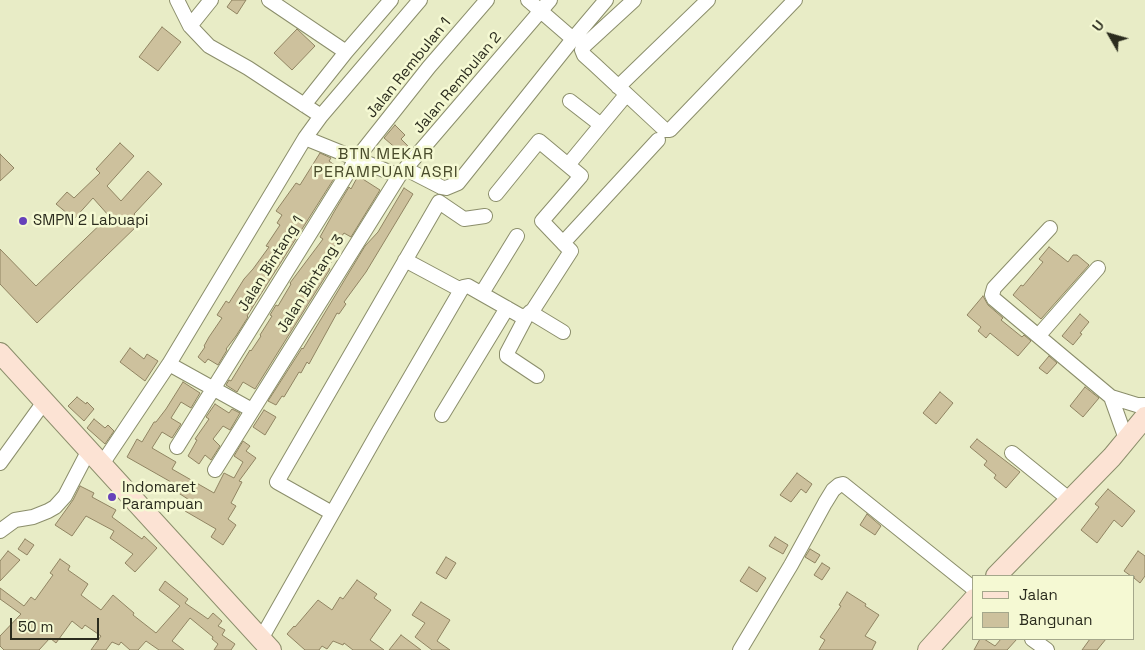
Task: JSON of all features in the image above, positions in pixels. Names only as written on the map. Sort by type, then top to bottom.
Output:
[{"type":"street","points":[[177,0],[190,26],[209,46],[248,68],[320,116]]},
{"type":"street","points":[[190,26],[212,0]]},
{"type":"street","points":[[304,105],[391,0]]},
{"type":"street","points":[[0,531],[15,520],[33,517],[48,511],[55,507],[65,496],[169,364],[320,116],[420,0]]},
{"type":"street","name":"Jalan Rembulan 1","points":[[356,158],[487,0]]},
{"type":"street","points":[[528,0],[545,5],[573,39]]},
{"type":"street","points":[[305,138],[356,158],[402,172],[441,187],[446,188],[458,183],[606,0]]},
{"type":"street","points":[[634,0],[585,44],[582,50],[584,55],[665,130],[670,130],[795,0]]},
{"type":"street","points":[[568,165],[601,125],[622,91],[708,0]]},
{"type":"street","points":[[278,3],[346,52]]},
{"type":"street","name":"Jalan Rembulan 2","points":[[402,172],[545,5]]},
{"type":"street","points":[[570,101],[601,125]]},
{"type":"street","points":[[563,243],[658,140]]},
{"type":"street","points":[[496,194],[538,141],[581,176],[542,221],[571,251],[529,314],[507,353],[507,356],[537,376]]},
{"type":"street","name":"Jalan Bintang 1","points":[[177,447],[356,158]]},
{"type":"street","name":"Jalan Bintang 3","points":[[215,470],[402,172]]},
{"type":"street","points":[[332,513],[277,482],[439,202],[464,219],[485,216]]},
{"type":"street","points":[[1050,228],[994,288],[992,295],[994,299],[1111,397],[1124,402],[1145,405]]},
{"type":"street","points":[[482,293],[518,236]]},
{"type":"street","points":[[405,260],[460,290]]},
{"type":"street","points":[[1039,335],[1098,268]]},
{"type":"street","points":[[0,353],[266,645],[332,513],[460,290],[468,286],[523,316],[529,314],[563,332]]},
{"type":"street","points":[[442,414],[507,308]]},
{"type":"street","points":[[169,364],[252,410]]},
{"type":"street","points":[[1111,397],[1126,440]]},
{"type":"street","points":[[0,463],[44,402]]},
{"type":"street","points":[[997,575],[1070,500],[1145,417]]},
{"type":"street","points":[[1012,453],[1070,500]]},
{"type":"street","points":[[740,650],[791,565],[825,503],[838,485],[843,484],[972,587]]},
{"type":"street","points":[[928,650],[972,601]]},
{"type":"street","points":[[1033,640],[1047,650]]},
{"type":"building","points":[[232,0],[246,0],[237,14],[227,7]]},
{"type":"building","points":[[162,27],[181,42],[158,71],[139,57]]},
{"type":"building","points":[[297,29],[315,46],[292,70],[274,53]]},
{"type":"building","points":[[395,125],[405,135],[401,139],[411,149],[405,156],[384,138]]},
{"type":"building","points":[[120,143],[134,156],[107,186],[121,201],[148,171],[162,184],[134,214],[141,222],[37,323],[0,284],[0,249],[36,286],[109,216],[93,198],[74,219],[56,204],[67,192],[74,198],[100,173],[96,169]]},
{"type":"building","points":[[320,153],[331,158],[329,161],[340,169],[226,349],[218,365],[208,359],[205,363],[198,357],[222,318],[217,315],[226,301],[229,303],[244,279],[269,247],[266,246],[280,225],[277,223],[282,215],[276,211],[296,183],[300,185]]},
{"type":"building","points":[[0,154],[14,168],[0,181]]},
{"type":"building","points":[[358,176],[380,190],[351,237],[344,233],[329,254],[335,257],[328,267],[330,269],[255,389],[243,382],[237,392],[226,385],[229,380],[231,381],[261,336],[272,316],[270,315],[276,305],[278,306],[290,283],[323,239],[320,237],[349,187],[351,189]]},
{"type":"building","points":[[404,188],[413,194],[366,272],[344,302],[346,304],[339,314],[337,313],[309,364],[307,362],[284,397],[282,396],[276,405],[268,401],[303,349],[365,246],[378,232]]},
{"type":"building","points":[[1049,247],[1068,262],[1073,255],[1077,255],[1089,265],[1041,319],[1013,295],[1043,262],[1039,259]]},
{"type":"building","points":[[983,296],[988,305],[1003,318],[1001,320],[1022,337],[1024,335],[1031,341],[1018,356],[990,333],[986,338],[978,331],[981,327],[967,315]]},
{"type":"building","points":[[1080,314],[1089,322],[1073,345],[1062,336]]},
{"type":"building","points":[[130,348],[144,359],[147,354],[158,361],[145,381],[120,362]]},
{"type":"building","points":[[1049,356],[1057,363],[1047,374],[1039,368]]},
{"type":"building","points":[[183,382],[200,393],[191,408],[181,402],[171,418],[181,424],[172,438],[162,432],[152,448],[176,462],[172,469],[214,493],[224,473],[234,478],[243,462],[234,456],[243,441],[250,446],[246,451],[256,458],[239,481],[242,482],[231,503],[236,506],[228,519],[236,525],[223,545],[211,537],[216,529],[185,511],[191,501],[169,487],[171,482],[127,457],[137,439],[142,442]]},
{"type":"building","points":[[1085,387],[1099,398],[1083,417],[1070,406]]},
{"type":"building","points":[[940,392],[953,403],[936,424],[923,413]]},
{"type":"building","points":[[77,397],[86,404],[87,402],[94,409],[84,421],[68,406]]},
{"type":"building","points":[[215,404],[229,413],[232,409],[240,413],[230,430],[223,426],[213,439],[220,446],[211,460],[205,455],[199,464],[188,456],[197,440],[195,439],[209,419],[206,417]]},
{"type":"building","points":[[264,410],[276,417],[265,435],[253,427]]},
{"type":"building","points":[[94,419],[105,428],[108,425],[114,431],[105,444],[87,428]]},
{"type":"building","points":[[977,439],[1020,472],[1006,488],[994,478],[996,475],[984,465],[987,461],[970,447]]},
{"type":"building","points":[[797,473],[812,484],[806,493],[801,489],[791,502],[780,495]]},
{"type":"building","points":[[80,486],[94,493],[92,497],[116,510],[112,517],[142,539],[144,536],[157,548],[135,572],[125,563],[133,554],[110,538],[114,531],[86,516],[72,536],[55,525],[73,500]]},
{"type":"building","points":[[1108,489],[1135,511],[1122,527],[1114,520],[1097,543],[1081,530],[1099,507],[1095,504]]},
{"type":"building","points":[[867,514],[881,526],[875,535],[860,525]]},
{"type":"building","points":[[775,537],[788,545],[783,554],[769,546]]},
{"type":"building","points":[[25,539],[34,545],[27,555],[18,549]]},
{"type":"building","points":[[810,549],[820,555],[815,563],[805,557]]},
{"type":"building","points":[[8,551],[20,560],[0,581],[0,561]]},
{"type":"building","points":[[1138,551],[1145,556],[1145,576],[1140,583],[1135,579],[1135,575],[1130,575],[1124,571]]},
{"type":"building","points":[[446,557],[456,563],[446,579],[436,573]]},
{"type":"building","points":[[60,559],[70,566],[68,570],[88,584],[81,595],[101,610],[113,595],[134,613],[133,615],[156,633],[180,606],[159,590],[165,581],[188,599],[185,603],[208,619],[213,613],[222,621],[218,626],[225,630],[222,635],[235,644],[231,650],[214,650],[218,644],[212,639],[213,637],[190,618],[172,641],[184,650],[159,650],[146,641],[138,650],[130,650],[121,642],[119,645],[112,642],[106,650],[91,650],[101,636],[85,625],[82,629],[72,621],[56,643],[50,638],[39,650],[4,650],[0,646],[0,636],[21,614],[0,599],[0,588],[24,606],[31,597],[35,600],[53,575],[50,573]]},
{"type":"building","points":[[822,563],[830,568],[822,580],[814,575]]},
{"type":"building","points":[[749,567],[766,578],[757,592],[740,581]]},
{"type":"building","points":[[357,580],[377,594],[374,598],[391,610],[370,640],[384,650],[353,650],[344,643],[343,645],[333,641],[327,649],[322,646],[319,650],[305,650],[287,634],[318,600],[332,610],[340,597],[343,599]]},
{"type":"building","points":[[847,592],[879,615],[865,636],[876,642],[872,650],[819,650],[825,640],[820,637],[841,606],[839,605]]},
{"type":"building","points":[[421,602],[450,620],[437,641],[450,650],[432,650],[415,637],[425,623],[412,615]]},
{"type":"building","points":[[401,635],[421,650],[389,650]]},
{"type":"building","points":[[979,640],[986,640],[995,646],[1000,640],[1016,640],[1007,650],[974,650]]},
{"type":"building","points":[[1089,640],[1105,640],[1097,650],[1082,650]]},
{"type":"place","name":"SMPN 2 Labuapi","points":[[23,221]]},
{"type":"place","name":"Indomaret Parampuan","points":[[112,497]]},
{"type":"district","name":"BTN MEKAR PERAMPUAN ASRI","points":[[386,164]]}]
